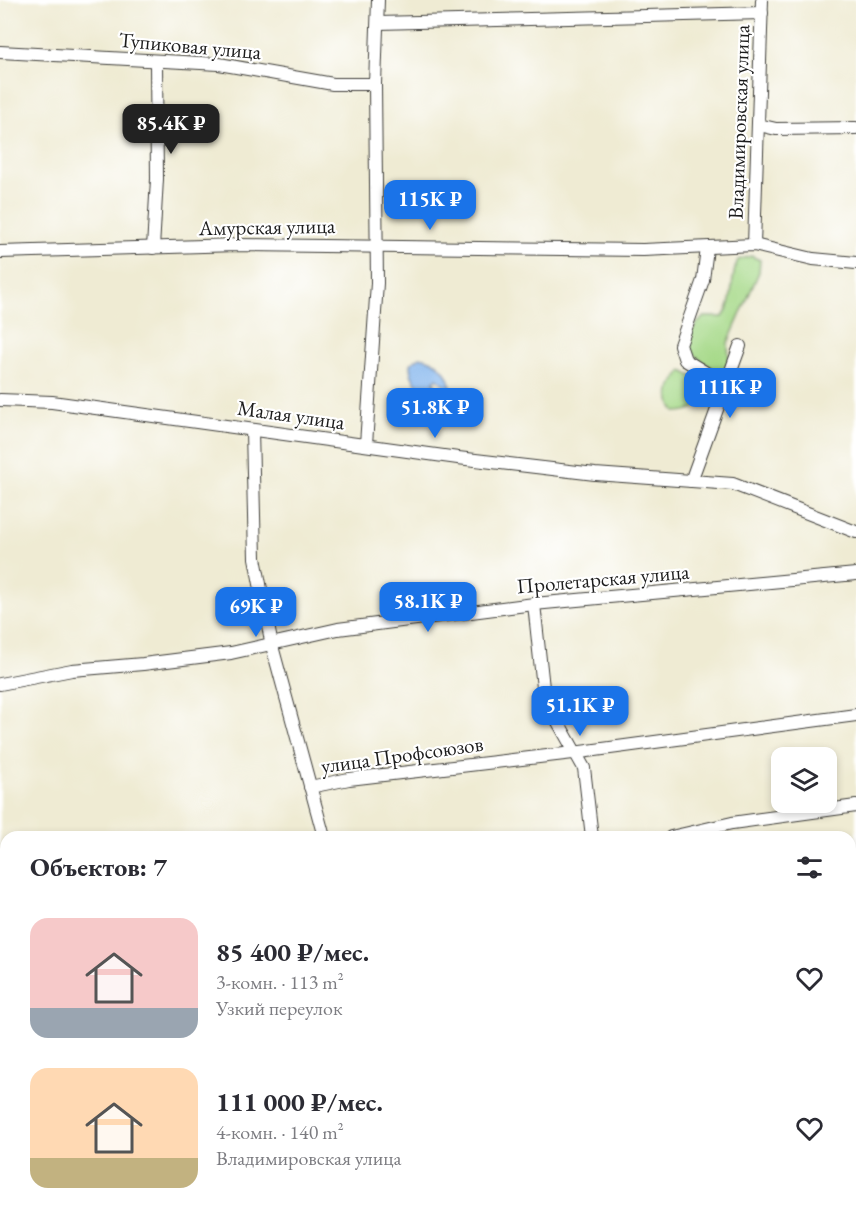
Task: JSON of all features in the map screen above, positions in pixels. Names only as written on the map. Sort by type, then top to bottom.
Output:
[{"type":"street","points":[[366,444],[375,332],[375,84],[378,0]]},
{"type":"street","name":"Владимировская улица","points":[[754,244],[762,0]]},
{"type":"street","points":[[378,23],[762,13]]},
{"type":"street","name":"Тупиковая улица","points":[[0,52],[219,64],[333,84],[375,84]]},
{"type":"street","points":[[153,248],[156,179],[156,62]]},
{"type":"street","points":[[759,125],[776,129],[856,128]]},
{"type":"street","name":"Амурская улица","points":[[0,252],[376,245],[554,250],[707,248],[754,244],[813,259],[856,263]]},
{"type":"street","points":[[707,248],[703,280],[680,345],[685,360],[726,385]]},
{"type":"street","points":[[691,481],[740,346]]},
{"type":"street","name":"Малая улица","points":[[0,400],[52,402],[595,474],[733,484],[856,532]]},
{"type":"street","points":[[252,430],[255,558],[272,646],[322,831]]},
{"type":"street","name":"Пролетарская улица","points":[[0,684],[72,669],[143,664],[272,646],[338,629],[534,604],[856,574]]},
{"type":"street","points":[[534,604],[544,697],[566,732],[573,753],[584,768],[591,831]]},
{"type":"street","name":"улица Профсоюзов","points":[[310,787],[349,779],[573,753],[856,715]]},
{"type":"street","points":[[697,831],[732,823],[856,806]]},
{"type":"green space","points":[[751,256],[760,260],[759,272],[728,343],[729,362],[724,374],[696,356],[689,342],[690,335],[704,317],[723,317],[729,304],[738,260]]},
{"type":"green space","points":[[682,371],[710,386],[705,398],[698,406],[675,412],[669,396],[674,381]]},
{"type":"water","points":[[420,357],[433,361],[442,368],[452,392],[437,378],[434,381],[438,400],[430,400],[416,384],[410,370],[410,364]]}]
